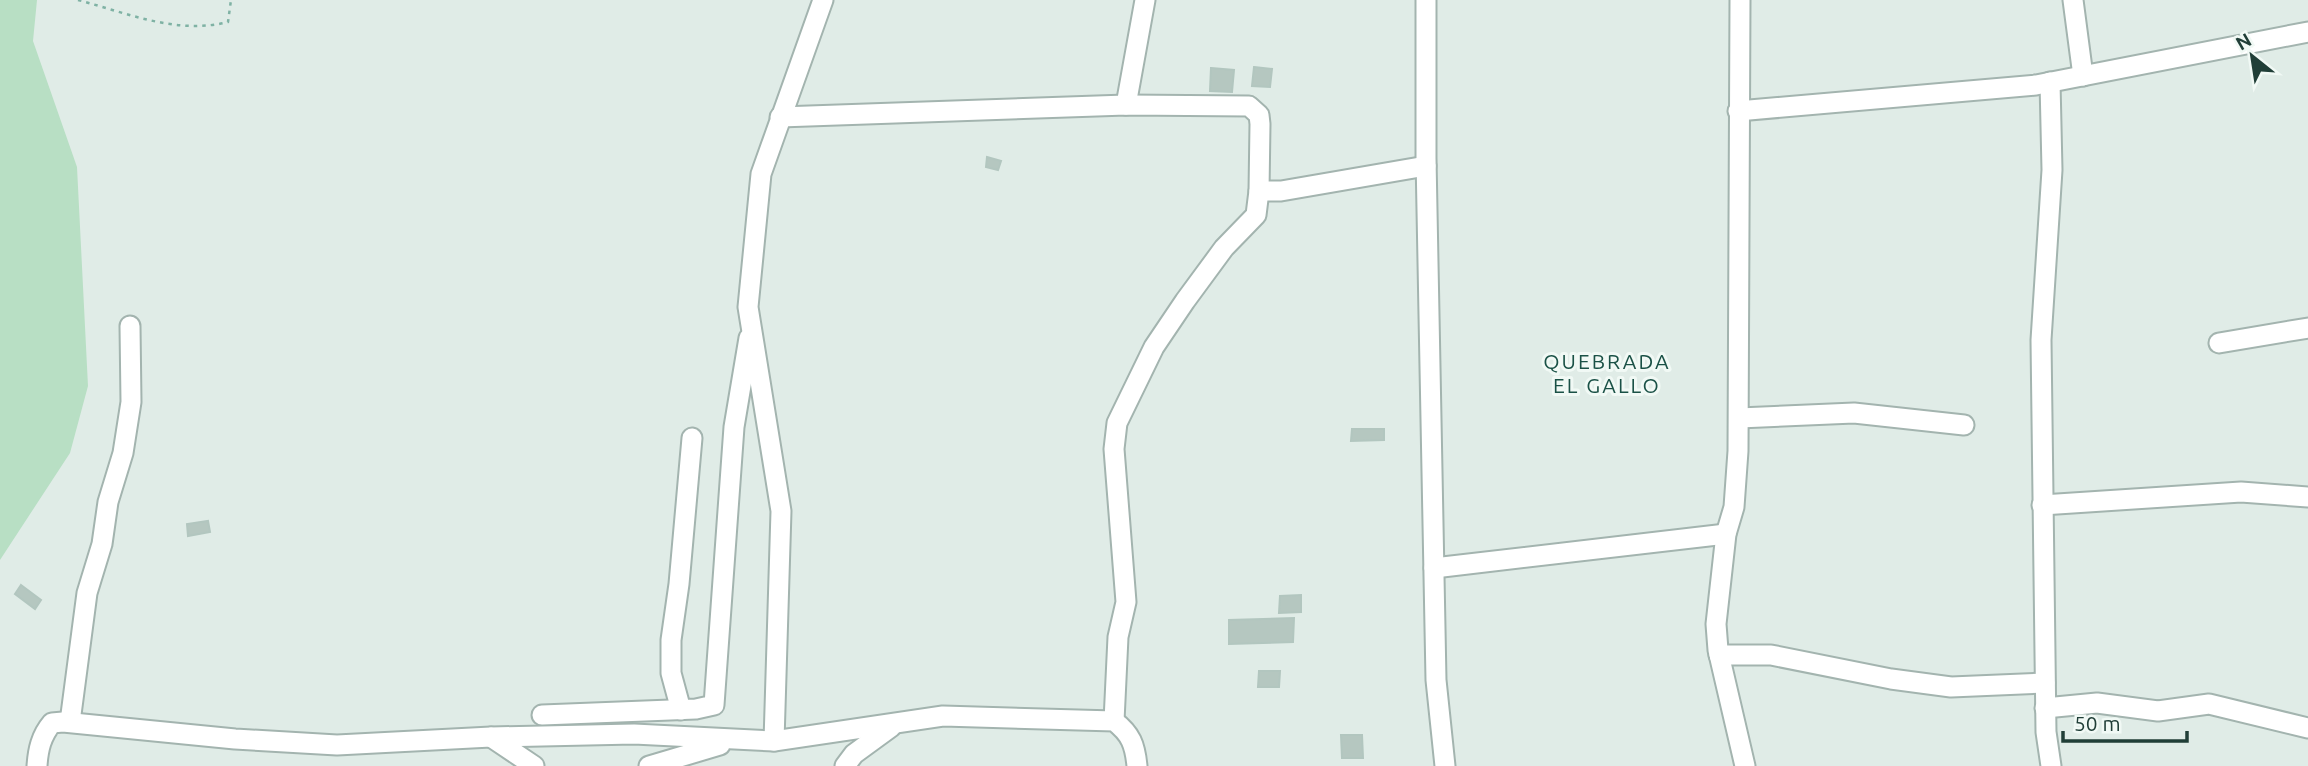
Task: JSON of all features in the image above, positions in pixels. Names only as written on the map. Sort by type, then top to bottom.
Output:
[{"type":"street","points":[[774,741],[781,511],[748,307],[761,174],[823,0]]},
{"type":"street","points":[[1126,105],[1145,0]]},
{"type":"street","points":[[1426,0],[1426,166],[1436,680],[1445,766]]},
{"type":"street","points":[[1739,0],[1739,418],[1734,507],[1726,534],[1716,624],[1719,654],[1745,766]]},
{"type":"street","points":[[2073,0],[2083,76]]},
{"type":"street","points":[[1738,111],[2050,82],[2308,32]]},
{"type":"street","points":[[2050,82],[2053,170],[2040,340],[2045,708],[2051,766]]},
{"type":"street","points":[[780,117],[1126,105],[1249,106],[1256,110],[1260,124],[1256,215],[1224,248],[1154,347],[1117,423],[1114,449],[1126,602],[1118,637],[1114,722]]},
{"type":"street","points":[[1259,191],[1281,191],[1426,166]]},
{"type":"street","points":[[66,722],[87,593],[102,544],[107,502],[123,453],[131,402],[130,326]]},
{"type":"street","points":[[2219,343],[2308,328]]},
{"type":"street","points":[[541,715],[689,709],[714,705],[717,693],[734,427],[746,348],[752,330]]},
{"type":"street","points":[[1739,418],[1854,413],[1964,425]]},
{"type":"street","points":[[692,438],[680,584],[671,640],[671,673],[708,740]]},
{"type":"street","points":[[2042,505],[2241,492],[2308,497]]},
{"type":"street","points":[[1434,568],[1726,534]]},
{"type":"street","points":[[1719,654],[1771,655],[1891,679],[1951,687],[2045,683]]},
{"type":"street","points":[[2045,708],[2097,704],[2158,711],[2208,705],[2308,728]]},
{"type":"street","points":[[37,766],[38,749],[44,734],[52,723],[66,722],[235,739],[337,745],[491,737],[634,734],[708,740],[774,741],[943,716],[1114,722],[1128,732],[1136,748],[1138,766]]},
{"type":"street","points":[[845,766],[854,754],[894,724]]},
{"type":"street","points":[[491,737],[534,766]]},
{"type":"street","points":[[649,766],[681,762],[731,741]]},
{"type":"path","points":[[78,0],[180,27],[210,27],[228,22],[231,0]]},
{"type":"green space","points":[[0,0],[37,0],[33,41],[77,167],[88,386],[70,453],[0,560]]},
{"type":"building","points":[[1254,67],[1272,69],[1270,87],[1252,86]]},
{"type":"building","points":[[1211,68],[1234,70],[1232,92],[1210,91]]},
{"type":"building","points":[[987,157],[1001,161],[998,170],[986,167]]},
{"type":"building","points":[[1352,429],[1384,429],[1384,440],[1351,441]]},
{"type":"building","points":[[208,521],[210,532],[188,536],[187,524]]},
{"type":"building","points":[[21,585],[41,600],[35,609],[15,594]]},
{"type":"building","points":[[1301,595],[1301,612],[1279,613],[1280,596]]},
{"type":"building","points":[[1294,618],[1293,642],[1229,644],[1229,620]]},
{"type":"building","points":[[1259,671],[1280,671],[1279,687],[1258,687]]},
{"type":"building","points":[[1341,735],[1362,735],[1363,758],[1342,758]]},
{"type":"district","name":"QUEBRADA EL GALLO","points":[[1607,374]]}]
